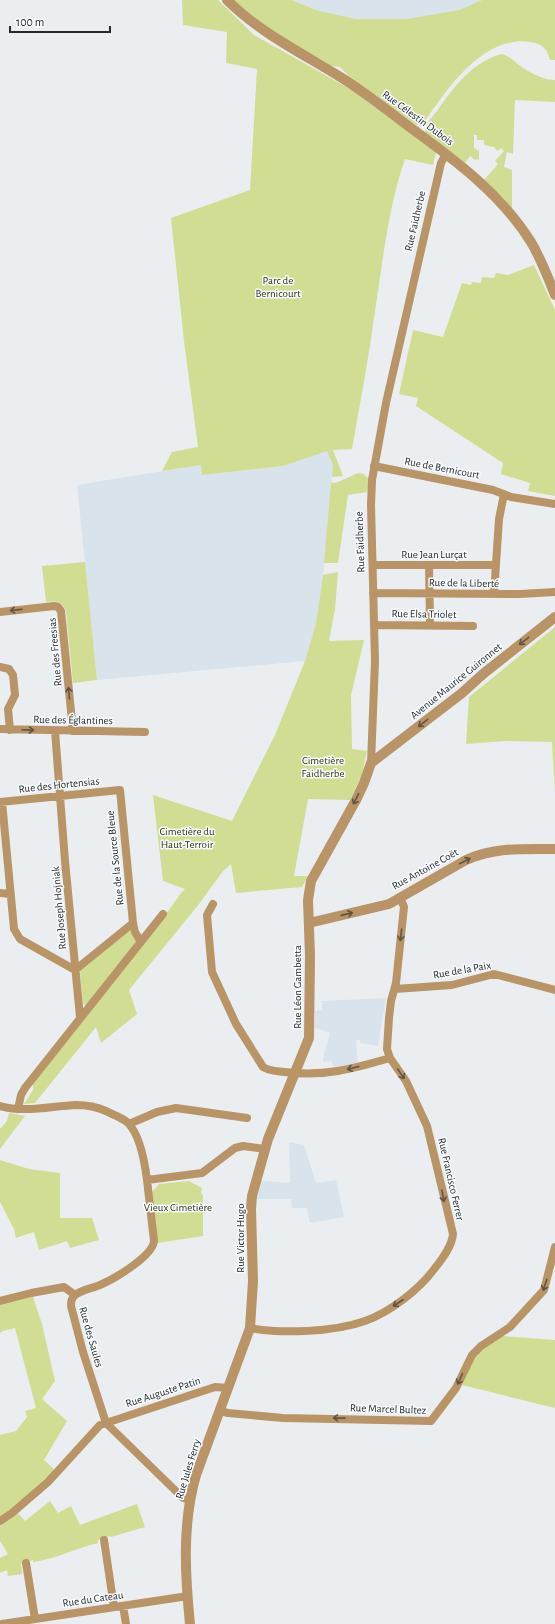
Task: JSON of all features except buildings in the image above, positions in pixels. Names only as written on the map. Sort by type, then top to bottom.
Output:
[{"type":"street","name":"Rue Célestin Dubois","points":[[226,0],[255,25],[352,84],[446,154],[480,182],[522,229],[538,255],[555,295]]},
{"type":"street","name":"Rue Faidherbe","points":[[309,923],[308,900],[311,881],[358,795],[371,763],[375,661],[370,497],[374,466],[389,393],[440,163],[446,154]]},
{"type":"street","name":"Rue de Bernicourt","points":[[374,466],[555,504]]},
{"type":"street","points":[[494,594],[499,513],[504,494]]},
{"type":"street","name":"Rue Jean Lurçat","points":[[373,565],[495,565]]},
{"type":"street","points":[[429,565],[430,625]]},
{"type":"street","name":"Rue de la Liberté","points":[[374,593],[494,594],[555,592]]},
{"type":"street","name":"Rue des Freesias","points":[[0,612],[54,606],[58,607],[62,611],[73,731]]},
{"type":"street","name":"Avenue Maurice Guironnet","points":[[371,763],[462,693],[483,674],[555,617]]},
{"type":"street","name":"Rue Elsa Triolet","points":[[374,625],[474,626]]},
{"type":"street","points":[[0,667],[9,669],[12,675],[15,695],[8,709],[10,730]]},
{"type":"street","name":"Rue des Églantines","points":[[0,730],[145,732]]},
{"type":"street","name":"Rue Joseph Hojniak","points":[[55,731],[80,1017]]},
{"type":"street","name":"Rue des Hortensias","points":[[1,802],[120,790]]},
{"type":"street","name":"Rue de la Source Bleue","points":[[120,790],[133,923],[135,932],[141,942]]},
{"type":"street","points":[[1,802],[14,929],[17,937],[75,970],[133,923]]},
{"type":"street","name":"Rue Antoine Coët","points":[[309,923],[385,905],[466,860],[480,855],[500,850],[555,849]]},
{"type":"street","points":[[0,893],[10,894]]},
{"type":"street","name":"Rue Francisco Ferrer","points":[[250,1328],[283,1331],[312,1330],[346,1326],[367,1320],[397,1303],[419,1286],[436,1267],[451,1243],[453,1234],[427,1126],[404,1077],[390,1058],[387,1049],[387,1032],[391,1001],[395,989],[404,906],[400,897]]},
{"type":"street","points":[[213,904],[208,915],[212,972],[236,1024],[265,1068],[295,1073],[332,1073],[390,1058]]},
{"type":"street","points":[[18,1109],[21,1095],[25,1088],[163,914]]},
{"type":"street","name":"Rue Léon Gambetta","points":[[265,1149],[307,1043],[309,1033],[309,923]]},
{"type":"street","name":"Rue de la Paix","points":[[395,989],[452,985],[494,974],[555,990]]},
{"type":"street","points":[[0,1106],[18,1109],[76,1105],[90,1106],[121,1118],[129,1124],[133,1130],[143,1157],[147,1180],[202,1173],[208,1170],[235,1148],[240,1146],[265,1149]]},
{"type":"street","points":[[129,1124],[157,1112],[176,1108],[247,1118]]},
{"type":"street","name":"Rue Victor Hugo","points":[[250,1328],[253,1282],[251,1205],[265,1149]]},
{"type":"street","name":"Rue des Saules","points":[[106,1422],[83,1352],[71,1306],[72,1299],[75,1295],[103,1284],[124,1272],[153,1247],[154,1241],[147,1180]]},
{"type":"street","name":"Rue Marcel Bultez","points":[[220,1411],[283,1418],[431,1421],[456,1388],[472,1355],[481,1346],[514,1324],[544,1290],[555,1247]]},
{"type":"street","points":[[0,1301],[64,1287],[75,1295]]},
{"type":"street","name":"Rue Jules Ferry","points":[[190,1624],[186,1540],[190,1500],[196,1475],[250,1328]]},
{"type":"street","name":"Rue Auguste Patin","points":[[106,1422],[215,1387],[228,1388]]},
{"type":"street","points":[[0,1521],[12,1513],[43,1486],[98,1427],[106,1422],[183,1498],[190,1500]]},
{"type":"street","points":[[104,1540],[114,1607]]},
{"type":"street","points":[[26,1563],[34,1621]]},
{"type":"street","name":"Rue du Cateau","points":[[2,1624],[34,1621],[188,1596]]},
{"type":"street","points":[[124,1606],[126,1624]]},
{"type":"shaded area","points":[[292,0],[482,0],[459,10],[406,19],[356,19],[316,10]]},
{"type":"shaded area","points":[[327,450],[333,465],[324,567],[316,623],[305,661],[97,680],[77,485],[201,465],[203,475],[283,466]]},
{"type":"shaded area","points":[[386,998],[378,1046],[360,1043],[360,1040],[356,1040],[358,1065],[335,1069],[331,1061],[323,1062],[330,1033],[315,1028],[315,1011],[322,1010],[322,1001]]},
{"type":"shaded area","points":[[289,1142],[304,1145],[316,1183],[336,1180],[344,1217],[310,1223],[307,1208],[292,1208],[291,1199],[257,1199],[261,1181],[290,1183]]},
{"type":"green space","name":"Parc de Bernicourt","points":[[182,0],[218,0],[254,35],[350,89],[436,152],[433,165],[405,159],[399,178],[390,215],[370,346],[352,449],[333,450],[343,476],[332,477],[333,465],[327,451],[283,466],[202,475],[201,465],[162,471],[172,452],[198,447],[184,341],[171,218],[250,190],[257,69],[226,63],[227,32],[183,25]]},
{"type":"green space","points":[[233,0],[292,0],[316,10],[356,19],[406,19],[459,10],[482,0],[555,0],[555,60],[550,60],[546,50],[541,45],[530,42],[513,42],[497,47],[482,55],[468,66],[444,94],[425,121],[421,125],[416,125],[349,76],[340,67],[332,66],[276,34]]},
{"type":"green space","points":[[502,54],[536,75],[555,80],[555,102],[515,100],[513,154],[507,152],[504,167],[512,170],[512,209],[484,180],[498,164],[495,161],[504,151],[501,148],[498,151],[494,147],[484,145],[484,140],[477,140],[477,135],[474,135],[474,148],[479,151],[479,160],[475,160],[470,156],[465,163],[425,132],[429,121],[465,76],[482,63]]},
{"type":"green space","points":[[534,265],[555,310],[555,496],[528,491],[530,483],[501,474],[503,463],[416,406],[418,398],[399,394],[413,330],[443,337],[462,283],[471,285],[472,282],[481,283],[482,277],[494,278],[496,273],[508,275]]},
{"type":"green space","points":[[358,473],[364,474],[369,479],[367,492],[348,495],[338,563],[324,563],[331,483],[338,482]]},
{"type":"green space","points":[[85,562],[97,680],[73,683],[66,611],[61,603],[46,602],[42,566]]},
{"type":"green space","points":[[338,572],[335,609],[329,641],[364,640],[351,695],[352,749],[367,751],[362,774],[350,800],[308,799],[294,876],[308,876],[302,887],[236,893],[231,864],[223,871],[199,904],[129,990],[137,1014],[101,1043],[96,1027],[35,1103],[24,1104],[33,1090],[33,1082],[152,934],[185,889],[163,881],[153,795],[232,821],[275,735],[305,661],[316,623],[323,575]]},
{"type":"green space","points":[[555,627],[555,793],[552,742],[506,741],[466,744],[469,697]]},
{"type":"green space","points":[[131,928],[138,942],[87,1005],[83,1004],[80,970]]},
{"type":"green space","points":[[9,1113],[25,1116],[0,1149],[0,1129],[7,1121]]},
{"type":"green space","points":[[0,1160],[29,1169],[60,1173],[60,1218],[92,1218],[99,1240],[70,1248],[67,1241],[39,1250],[34,1232],[16,1238],[14,1229],[0,1202]]},
{"type":"green space","name":"Vieux Cimetière","points":[[189,1181],[202,1188],[203,1236],[157,1243],[152,1192],[159,1184]]},
{"type":"green space","points":[[32,1294],[42,1324],[55,1381],[42,1399],[67,1421],[44,1460],[54,1469],[50,1476],[0,1519],[0,1435],[16,1431],[27,1417],[25,1411],[36,1408],[15,1328],[0,1333],[0,1303]]},
{"type":"green space","points":[[503,1336],[555,1340],[555,1408],[462,1385],[469,1367],[477,1355],[487,1346]]},
{"type":"green space","points":[[50,1501],[58,1513],[71,1506],[80,1525],[137,1504],[145,1527],[111,1537],[110,1536],[98,1540],[98,1543],[41,1561],[33,1562],[33,1560],[21,1564],[22,1574],[8,1576],[7,1570],[0,1573],[0,1558],[8,1554],[0,1541],[0,1525],[18,1513],[25,1521]]},
{"type":"park label","name":"Cimetière Faidherbe","points":[[323,766]]},
{"type":"park label","name":"Cimetière du Haut-Terroir","points":[[187,837]]}]
